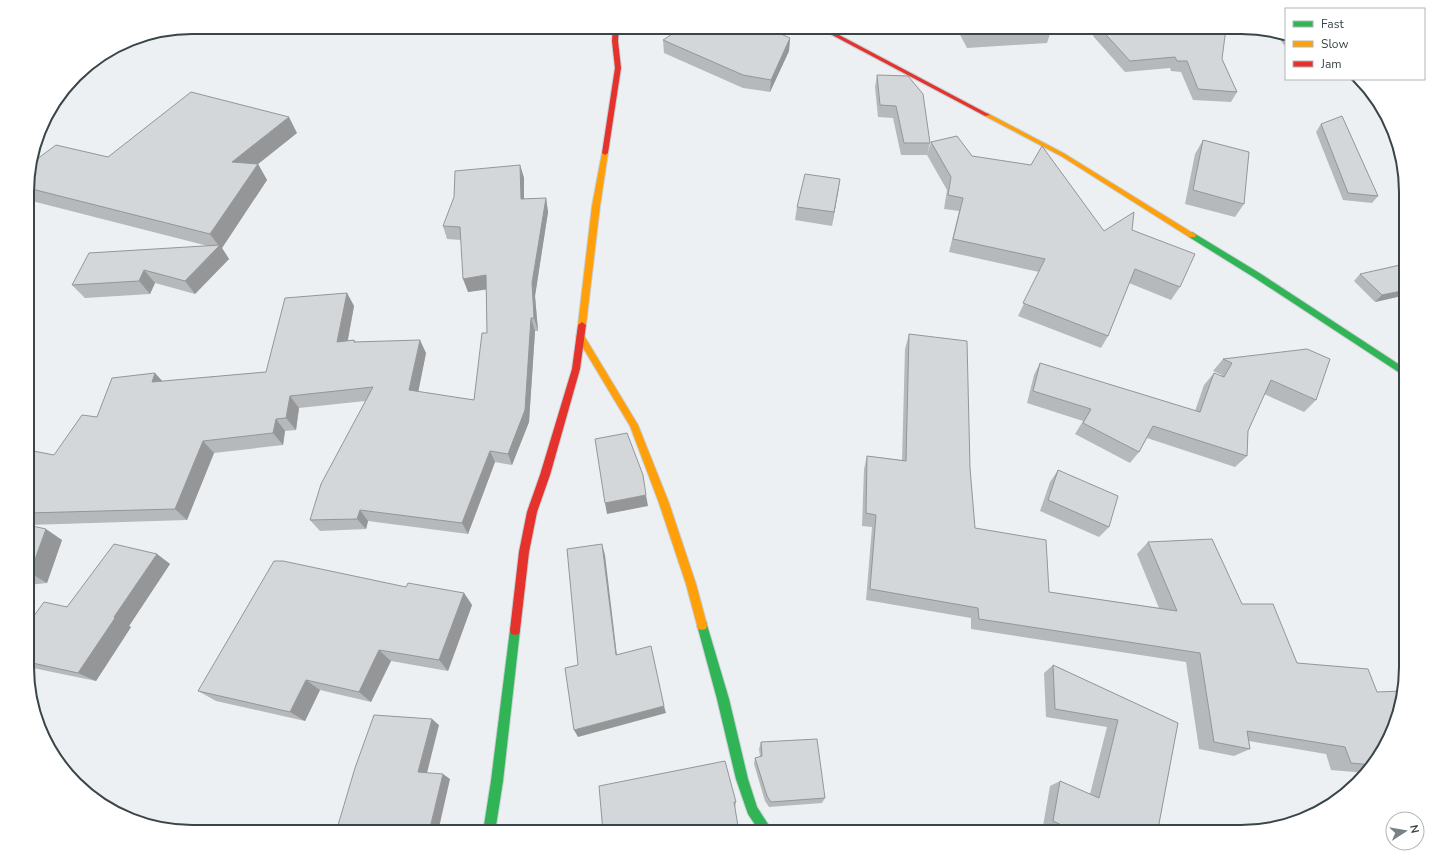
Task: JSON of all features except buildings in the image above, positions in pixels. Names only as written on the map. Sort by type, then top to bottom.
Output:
[{"type":"street","points":[[490,825],[498,773],[524,552],[532,512],[545,474],[576,369],[596,206],[618,68],[616,34]]},
{"type":"street","points":[[833,34],[1063,154],[1277,289],[1399,369]]},
{"type":"street","points":[[580,336],[634,425],[664,503],[692,584],[748,797],[752,810],[762,825]]},
{"type":"traffic: fast","points":[[1192,235],[1258,276],[1399,369]]},
{"type":"traffic: fast","points":[[702,625],[723,699],[742,779],[752,810],[762,825]]},
{"type":"traffic: fast","points":[[490,825],[497,781],[515,630]]},
{"type":"traffic: slow","points":[[987,115],[1063,155],[1192,235]]},
{"type":"traffic: slow","points":[[582,325],[596,206],[605,153]]},
{"type":"traffic: slow","points":[[580,336],[634,425],[664,503],[691,584],[702,625]]},
{"type":"traffic: jam","points":[[605,153],[618,68],[616,34]]},
{"type":"traffic: jam","points":[[833,34],[987,115]]},
{"type":"traffic: jam","points":[[515,630],[524,552],[532,512],[545,475],[576,369],[582,325]]}]
